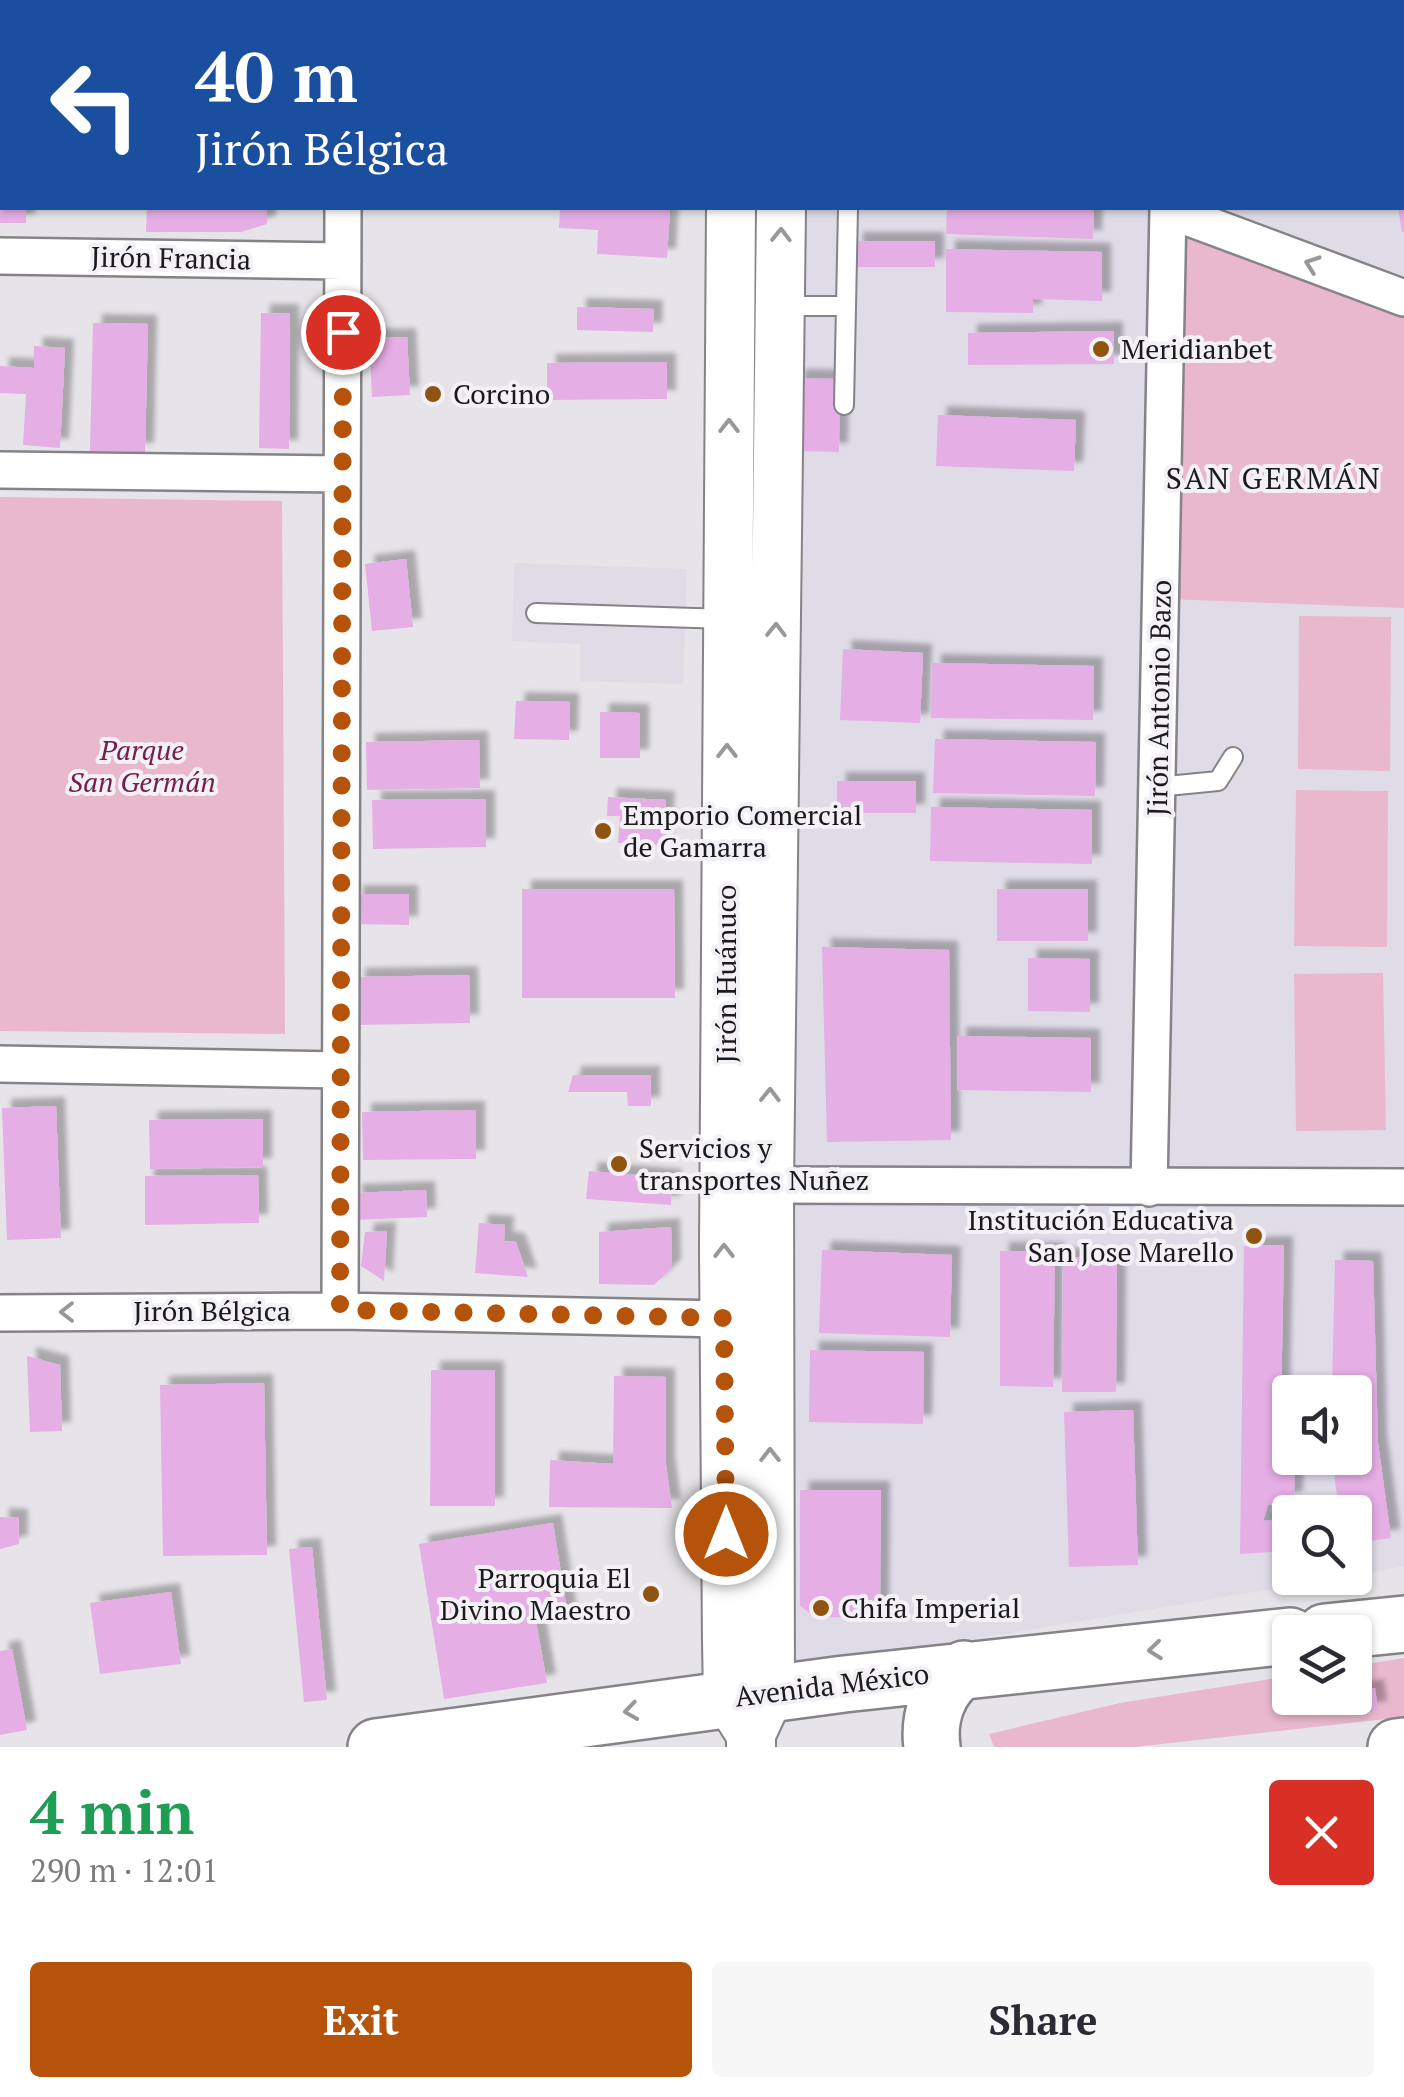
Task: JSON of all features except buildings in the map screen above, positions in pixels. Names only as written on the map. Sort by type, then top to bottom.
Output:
[{"type":"main road","points":[[1372,1627],[1404,1624]]},
{"type":"main road","name":"Avenida México","points":[[376,1747],[750,1718],[964,1670],[1272,1638]]},
{"type":"main road","points":[[932,1747],[931,1726],[937,1702],[946,1686],[964,1670]]},
{"type":"main road","points":[[1396,1747],[1404,1746]]},
{"type":"street","points":[[340,1310],[343,210]]},
{"type":"street","name":"Jirón Huánuco","points":[[730,210],[724,1318],[750,1718]]},
{"type":"street","name":"Jirón Huánuco","points":[[750,1718],[769,1185],[781,210]]},
{"type":"street","name":"Jirón Antonio Bazo","points":[[1149,1188],[1168,210]]},
{"type":"street","points":[[1171,210],[1404,298]]},
{"type":"street","name":"Jirón Francia","points":[[0,256],[343,261]]},
{"type":"street","points":[[0,470],[342,474]]},
{"type":"street","points":[[0,1064],[340,1070]]},
{"type":"street","points":[[769,1185],[1404,1187]]},
{"type":"street","name":"Jirón Bélgica","points":[[0,1313],[340,1310],[724,1318]]},
{"type":"lane","points":[[844,405],[848,210]]},
{"type":"lane","points":[[780,306],[845,306]]},
{"type":"lane","points":[[536,613],[728,619]]},
{"type":"lane","points":[[1157,787],[1218,781],[1234,757]]},
{"type":"shaded area","points":[[757,210],[1404,210],[1404,1566],[1372,1572],[1372,1495],[1272,1495],[1272,1589],[749,1677]]},
{"type":"shaded area","points":[[514,563],[687,569],[683,684],[580,681],[580,644],[512,641]]},
{"type":"green space","points":[[1173,224],[1404,310],[1404,608],[1168,599]]},
{"type":"green space","name":"Parque San Germán","points":[[0,497],[282,501],[285,1034],[0,1031]]},
{"type":"green space","points":[[1299,616],[1391,617],[1390,771],[1298,769]]},
{"type":"green space","points":[[1296,790],[1388,791],[1387,947],[1294,946]]},
{"type":"green space","points":[[1383,973],[1386,1130],[1296,1131],[1294,974]]},
{"type":"green space","points":[[1404,1658],[1404,1717],[1134,1747],[994,1747],[989,1734],[1120,1703],[1272,1679],[1272,1715],[1372,1715],[1372,1663]]},
{"type":"place","name":"Meridianbet","points":[[1101,349]]},
{"type":"place","name":"Corcino","points":[[433,394]]},
{"type":"place","name":"Emporio Comercial de Gamarra","points":[[603,831]]},
{"type":"place","name":"Servicios y transportes Nuñez","points":[[619,1164]]},
{"type":"place","name":"Institución Educativa San Jose Marello","points":[[1254,1236]]},
{"type":"place","name":"Parroquia El Divino Maestro","points":[[651,1594]]},
{"type":"place","name":"Chifa Imperial","points":[[821,1608]]},
{"type":"district","name":"SAN GERMÁN","points":[[1274,479]]},
{"type":"route","points":[[343,332],[340,1310],[724,1318],[726,1534]]}]
